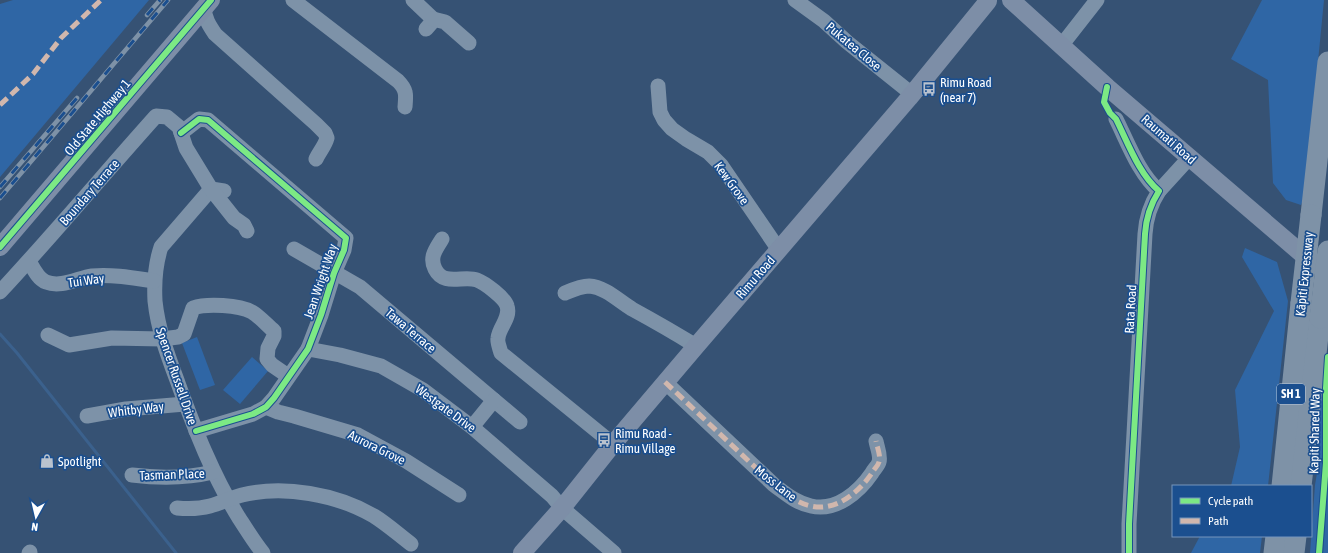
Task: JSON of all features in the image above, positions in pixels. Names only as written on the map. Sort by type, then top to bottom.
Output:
[{"type":"highway","name":"Kāpiti Expressway","points":[[1282,485],[1328,62]]},
{"type":"highway","name":"Kāpiti Expressway","points":[[1301,485],[1328,251]]},
{"type":"highway","points":[[1274,553],[1276,537]]},
{"type":"highway","points":[[1294,553],[1296,537]]},
{"type":"main road","name":"Rimu Road","points":[[522,553],[562,508],[665,382],[912,94],[988,0]]},
{"type":"main road","points":[[988,0],[999,5],[1008,0]]},
{"type":"main road","name":"Raumati Road","points":[[1011,0],[1062,46],[1328,276]]},
{"type":"main road","name":"Old State Highway 1","points":[[0,247],[208,4]]},
{"type":"street","points":[[293,0],[398,81],[406,91],[405,107]]},
{"type":"street","points":[[413,0],[429,24],[445,22],[469,43]]},
{"type":"street","name":"Pukatea Close","points":[[795,0],[824,21],[847,42],[912,94]]},
{"type":"street","points":[[1062,46],[1097,0]]},
{"type":"street","points":[[208,4],[205,16],[208,24],[215,34],[325,133],[327,138],[326,143],[316,159]]},
{"type":"street","name":"Kew Grove","points":[[658,86],[660,112],[664,120],[672,129],[708,152],[721,165],[779,250]]},
{"type":"street","name":"Boundary Terrace","points":[[0,292],[29,262],[156,116],[167,117],[179,127],[181,133]]},
{"type":"street","name":"Jean Wright Way","points":[[181,133],[199,119],[208,120],[346,238],[344,250],[334,273],[321,315],[308,349],[274,398],[266,407],[253,414],[196,431]]},
{"type":"street","points":[[1116,119],[1144,175],[1159,191]]},
{"type":"street","points":[[181,133],[186,148],[218,190],[234,218],[244,225],[247,231]]},
{"type":"street","name":"Rata Road","points":[[1129,553],[1129,524],[1147,216],[1151,203],[1159,191],[1190,157]]},
{"type":"street","name":"Spencer Russell Drive","points":[[218,190],[161,247],[154,281],[155,303],[162,339],[185,404],[213,472],[228,500],[255,543],[264,553]]},
{"type":"street","points":[[442,239],[434,251],[432,259],[438,275],[446,279],[477,280],[501,297],[507,306],[507,317],[497,339],[501,353],[613,444]]},
{"type":"street","name":"Tawa Terrace","points":[[294,249],[360,287],[520,422]]},
{"type":"street","name":"Tui Way","points":[[29,262],[42,280],[48,283],[62,283],[92,276],[132,277],[154,281]]},
{"type":"street","points":[[565,293],[577,288],[589,286],[603,290],[696,346]]},
{"type":"street","points":[[48,335],[69,345],[112,338],[162,339],[178,337],[184,334],[192,308],[200,305],[234,307],[252,312],[274,331],[274,336],[268,348],[267,359],[272,365],[288,376]]},
{"type":"street","name":"Westgate Drive","points":[[308,349],[340,355],[381,366],[423,390],[472,427],[552,496],[562,508],[614,553]]},
{"type":"street","name":"Moss Lane","points":[[665,382],[774,485],[793,500],[811,506],[826,506],[850,497],[868,479],[879,462],[876,441]]},
{"type":"street","points":[[472,427],[494,400]]},
{"type":"street","name":"Whitby Way","points":[[86,416],[185,404]]},
{"type":"street","name":"Aurora Grove","points":[[266,407],[358,436],[406,461],[459,495]]},
{"type":"street","name":"Tasman Place","points":[[132,475],[200,475],[213,472]]},
{"type":"street","points":[[176,508],[210,506],[241,495],[270,492],[294,492],[346,503],[374,517],[411,544]]},
{"type":"shaded area","points":[[13,0],[149,0],[0,177],[0,4]]},
{"type":"shaded area","points":[[1262,0],[1324,0],[1305,195],[1301,205],[1286,200],[1273,183],[1268,80],[1231,59]]},
{"type":"shaded area","points":[[1245,248],[1277,262],[1288,301],[1268,485],[1231,485],[1240,447],[1235,390],[1274,311],[1242,257]]},
{"type":"shaded area","points":[[197,337],[215,385],[200,390],[182,343]]},
{"type":"shaded area","points":[[252,357],[268,371],[240,404],[223,390]]},
{"type":"shaded area","points":[[1323,377],[1323,452],[1318,553],[1310,553],[1315,485],[1320,456],[1316,455]]},
{"type":"shaded area","points":[[1328,467],[1328,553],[1323,553]]},
{"type":"shaded area","points":[[1199,537],[1262,537],[1260,553],[1191,553]]},
{"type":"waterway","points":[[0,334],[17,353],[176,553]]},
{"type":"railway","points":[[147,15],[160,0]]},
{"type":"railway","points":[[0,198],[168,0]]},
{"type":"railway","points":[[0,187],[77,98]]},
{"type":"marked path","points":[[0,105],[33,74],[61,38],[101,0]]},
{"type":"marked path","points":[[665,382],[774,485],[800,503],[806,505],[820,507],[829,506],[846,499],[854,493],[867,480],[878,463],[880,457],[876,441]]},
{"type":"cycle path","points":[[0,247],[211,0]]},
{"type":"cycle path","points":[[1107,87],[1104,102],[1110,113],[1116,119],[1140,167],[1159,191],[1149,212],[1145,234],[1129,524],[1129,553]]},
{"type":"cycle path","points":[[181,133],[199,119],[208,120],[346,238],[344,250],[334,273],[321,315],[308,349],[274,398],[266,407],[253,414],[196,431]]},
{"type":"cycle path","name":"Kapiti Shared Way","points":[[1319,553],[1326,463],[1326,388],[1328,357]]},
{"type":"place","name":"Rimu Road (near 7)","points":[[929,89]]},
{"type":"place","name":"Rimu Road - Rimu Village","points":[[604,440]]},
{"type":"place","name":"Spotlight","points":[[47,461]]}]
